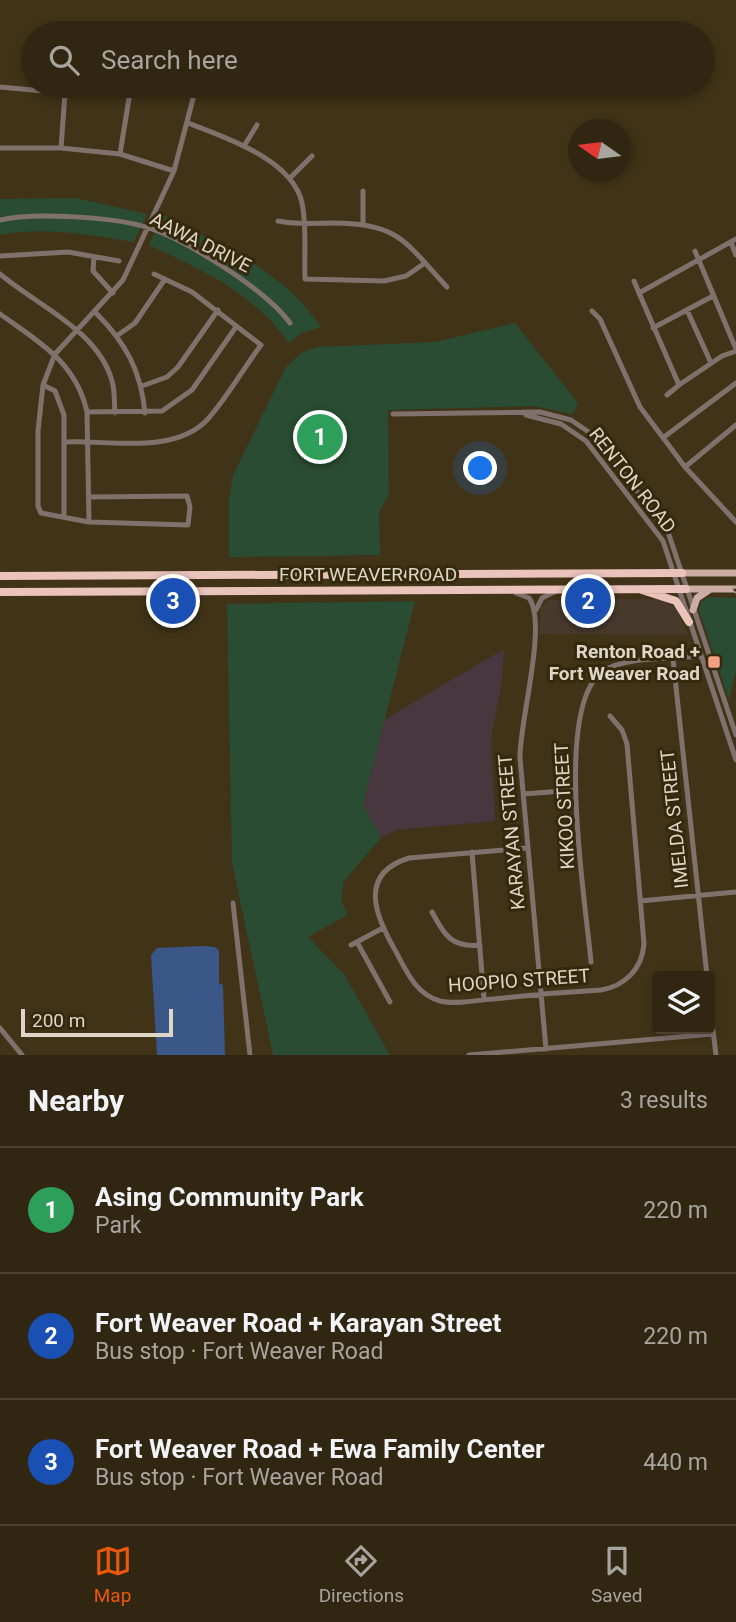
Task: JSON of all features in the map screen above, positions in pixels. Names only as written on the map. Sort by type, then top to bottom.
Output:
[{"type":"highway","name":"FORT WEAVER ROAD","points":[[0,576],[678,575]]},
{"type":"highway","points":[[640,588],[667,584],[678,575]]},
{"type":"highway","points":[[640,588],[676,601],[689,622]]},
{"type":"highway","name":"FORT WEAVER ROAD","points":[[0,592],[683,589]]},
{"type":"main road","name":"FORT WEAVER ROAD","points":[[678,575],[736,573]]},
{"type":"main road","name":"FORT WEAVER ROAD","points":[[683,589],[736,589]]},
{"type":"main road","points":[[693,610],[697,598],[712,589]]},
{"type":"street","points":[[0,87],[21,89]]},
{"type":"street","points":[[61,148],[65,98]]},
{"type":"street","points":[[120,154],[129,98]]},
{"type":"street","points":[[89,496],[187,496],[190,507],[186,526],[89,522],[41,513],[38,506],[38,431],[43,385],[55,354],[96,313],[123,280],[174,171],[193,98]]},
{"type":"street","points":[[188,122],[244,146],[292,176],[303,204],[305,279],[384,281],[406,276],[425,263]]},
{"type":"street","points":[[244,146],[257,125]]},
{"type":"street","points":[[0,148],[61,148],[120,154],[174,171]]},
{"type":"street","points":[[292,176],[312,156]]},
{"type":"street","points":[[363,191],[363,223]]},
{"type":"street","name":"AAWA DRIVE","points":[[0,219],[18,215],[76,218],[149,228],[251,285],[279,308],[290,323]]},
{"type":"street","points":[[278,222],[363,223],[384,228],[406,243],[447,287]]},
{"type":"street","points":[[639,293],[733,240],[736,255]]},
{"type":"street","points":[[667,395],[711,363],[736,350],[695,251]]},
{"type":"street","points":[[0,256],[68,252],[119,261]]},
{"type":"street","points":[[94,257],[93,271],[113,293]]},
{"type":"street","points":[[0,274],[78,331],[112,379],[115,413]]},
{"type":"street","points":[[66,442],[168,440],[195,429],[215,409],[261,345],[192,292],[154,274]]},
{"type":"street","points":[[118,335],[135,323],[165,279]]},
{"type":"street","points":[[634,281],[679,385]]},
{"type":"street","points":[[653,328],[713,296]]},
{"type":"street","points":[[142,386],[167,377],[178,367],[218,310]]},
{"type":"street","points":[[687,310],[711,363]]},
{"type":"street","points":[[592,311],[600,319],[640,407],[685,467],[736,522]]},
{"type":"street","points":[[96,313],[118,335],[133,359],[142,386],[145,413]]},
{"type":"street","points":[[0,314],[55,354],[73,373],[87,412],[89,522]]},
{"type":"street","points":[[87,412],[162,411],[192,390],[236,327]]},
{"type":"street","points":[[664,438],[736,383]]},
{"type":"street","points":[[43,385],[55,391],[61,402],[66,442],[64,517]]},
{"type":"street","name":"RENTON ROAD","points":[[393,414],[556,414],[578,423],[596,437],[663,524],[678,575],[693,610],[736,735]]},
{"type":"street","name":"RENTON ROAD","points":[[523,414],[561,424],[586,441],[661,536],[678,575]]},
{"type":"street","points":[[685,467],[736,425]]},
{"type":"street","points":[[535,613],[542,598],[561,589]]},
{"type":"street","name":"RENTON ROAD","points":[[683,589],[689,622],[736,760]]},
{"type":"street","points":[[506,590],[527,597],[535,613]]},
{"type":"street","name":"KARAYAN STREET","points":[[535,613],[532,673],[520,741],[546,1049]]},
{"type":"street","name":"KIKOO STREET","points":[[592,962],[576,790],[576,733],[592,681],[604,670],[619,664],[701,656]]},
{"type":"street","name":"IMELDA STREET","points":[[673,659],[706,971]]},
{"type":"street","points":[[716,702],[724,700]]},
{"type":"street","name":"HOOPIO STREET","points":[[527,848],[409,858],[390,868],[380,880],[375,895],[375,911],[413,983],[425,994],[446,1002],[606,989],[629,977],[639,964],[643,949],[627,744],[620,726],[610,716]]},
{"type":"street","points":[[523,794],[576,790]]},
{"type":"street","points":[[472,852],[485,999]]},
{"type":"street","points":[[640,901],[736,892]]},
{"type":"street","points":[[233,903],[250,1055]]},
{"type":"street","points":[[432,912],[452,942],[463,946],[480,945]]},
{"type":"street","points":[[383,928],[354,944],[390,1002]]},
{"type":"street","points":[[0,1028],[22,1055]]},
{"type":"street","points":[[469,1055],[713,1034],[716,1055]]},
{"type":"shaded area","points":[[660,599],[676,608],[688,635],[539,634],[541,606],[548,600]]},
{"type":"shaded area","points":[[504,649],[502,680],[491,739],[495,821],[396,830],[381,838],[363,804],[384,720]]},
{"type":"green space","points":[[76,198],[147,214],[134,242],[50,231],[0,235],[0,199]]},
{"type":"green space","points":[[163,215],[229,249],[270,275],[306,307],[321,327],[302,333],[289,343],[243,296],[208,274],[149,245]]},
{"type":"green space","points":[[515,323],[578,403],[573,414],[533,406],[388,410],[389,495],[379,512],[380,555],[229,557],[229,499],[233,475],[286,367],[301,353],[317,347],[435,342]]},
{"type":"green space","points":[[709,597],[736,598],[736,671],[729,700],[699,610],[701,602]]},
{"type":"green space","points":[[415,601],[363,804],[381,838],[344,881],[341,899],[347,915],[308,937],[344,974],[390,1055],[273,1055],[232,863],[227,604]]},
{"type":"water","points":[[215,947],[219,951],[225,1055],[157,1055],[151,955],[157,948]]},
{"type":"place","name":"Asing Community Park","points":[[320,437]]},
{"type":"place","name":"Fort Weaver Road + Ewa Family Center","points":[[173,601]]},
{"type":"place","name":"Fort Weaver Road + Karayan Street","points":[[588,601]]},
{"type":"place","name":"Renton Road + Fort Weaver Road","points":[[714,662]]}]
